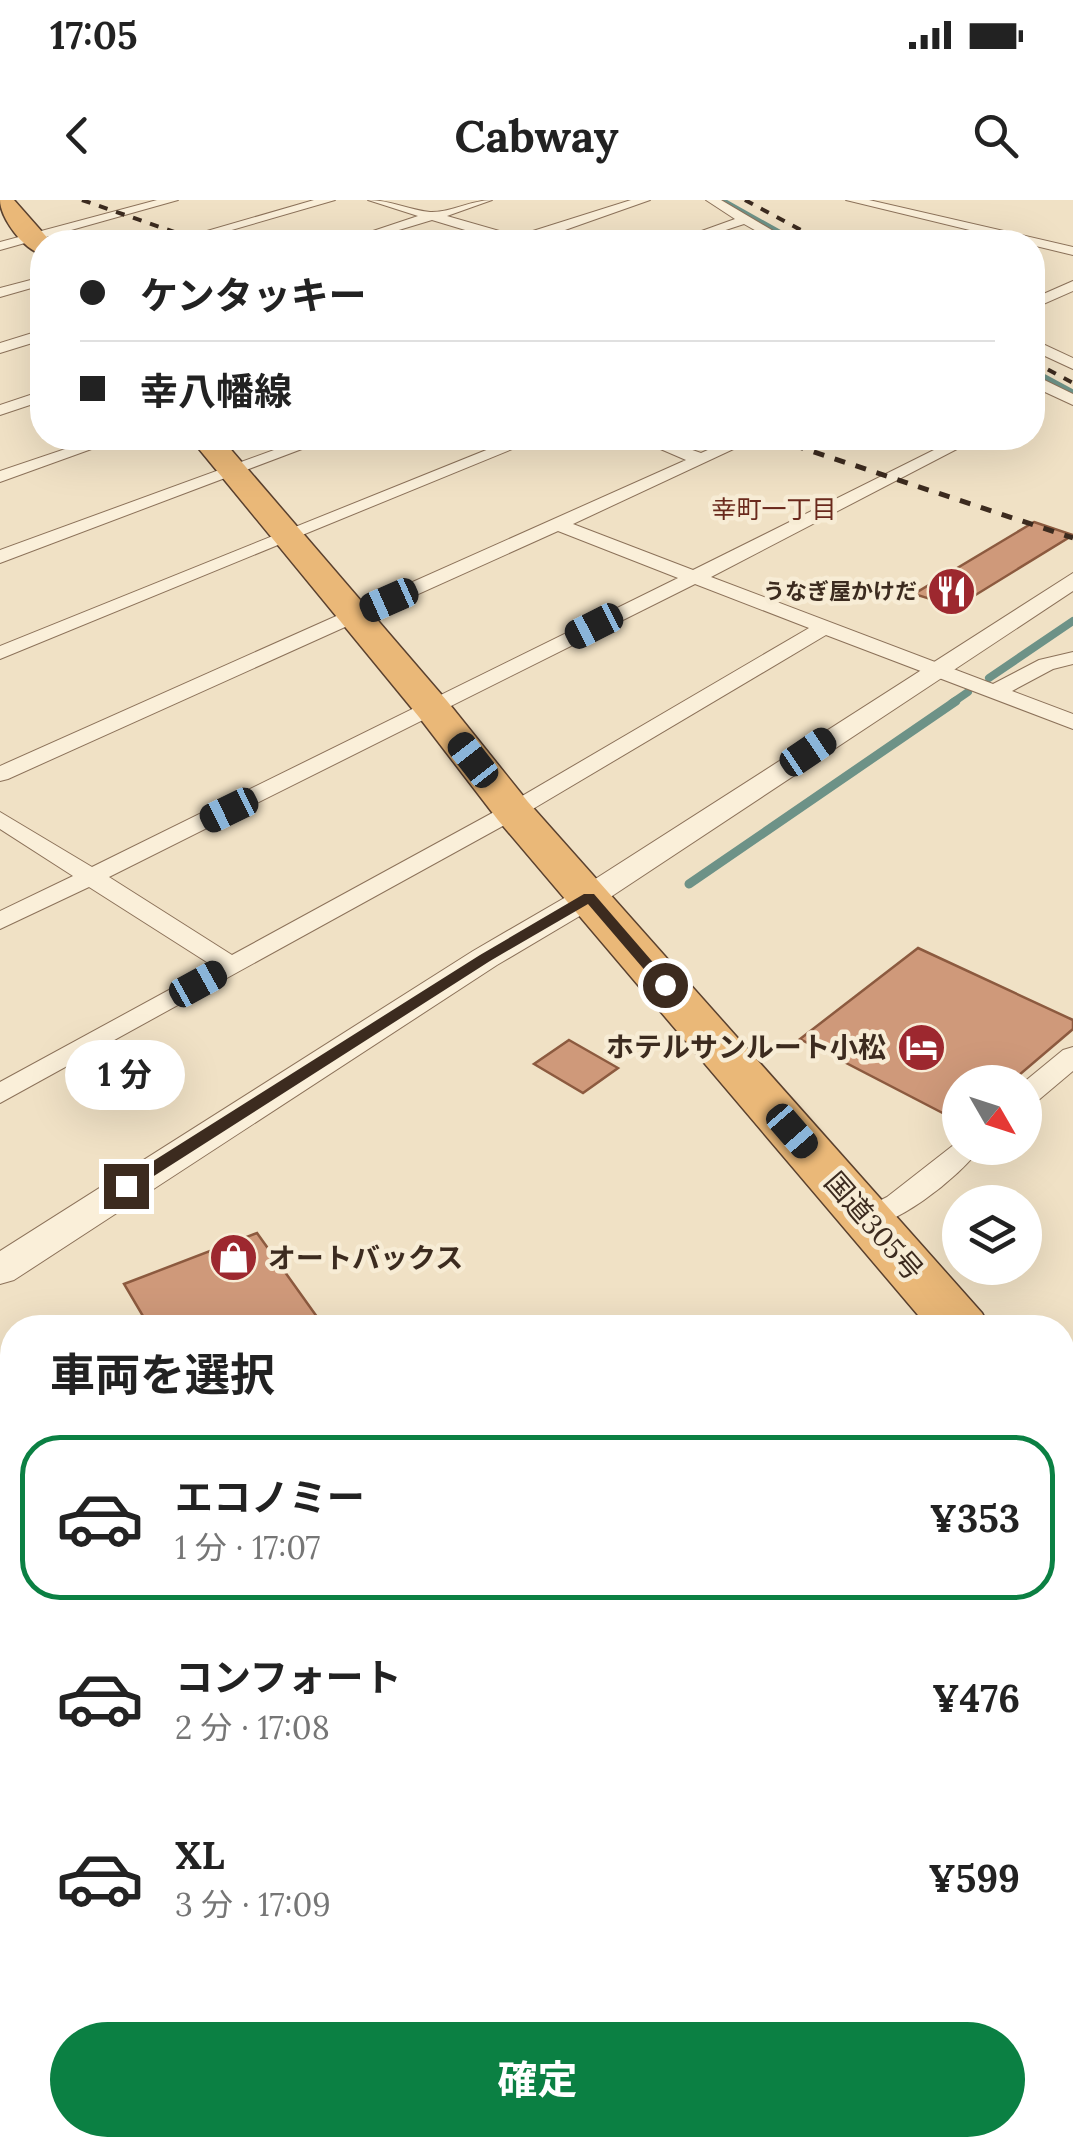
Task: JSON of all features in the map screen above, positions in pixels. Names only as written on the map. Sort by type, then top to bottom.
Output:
[{"type":"highway","points":[[2,201],[30,233]]},
{"type":"highway","name":"国道305号","points":[[215,450],[433,709],[513,811],[951,1315]]},
{"type":"street","points":[[76,230],[172,200]]},
{"type":"street","points":[[219,230],[328,200]]},
{"type":"street","points":[[374,200],[479,230]]},
{"type":"street","points":[[386,230],[486,200]]},
{"type":"street","points":[[554,230],[644,200]]},
{"type":"street","points":[[712,200],[763,230]]},
{"type":"street","points":[[852,200],[982,230]]},
{"type":"street","points":[[714,230],[744,220]]},
{"type":"street","points":[[0,246],[30,243]]},
{"type":"street","points":[[1045,245],[1073,251]]},
{"type":"street","points":[[0,293],[30,284]]},
{"type":"street","points":[[1045,298],[1073,285]]},
{"type":"street","points":[[1050,296],[1073,301]]},
{"type":"street","points":[[0,348],[30,339]]},
{"type":"street","points":[[1045,350],[1073,364]]},
{"type":"street","points":[[0,410],[30,400]]},
{"type":"street","points":[[0,478],[79,450]]},
{"type":"street","points":[[0,557],[290,450]]},
{"type":"street","points":[[0,653],[500,450]]},
{"type":"street","points":[[677,450],[702,459]]},
{"type":"street","points":[[0,774],[722,450]]},
{"type":"street","points":[[0,921],[433,709],[946,450]]},
{"type":"street","points":[[558,525],[1073,722]]},
{"type":"street","points":[[0,1270],[485,958],[589,897],[933,668],[1073,580]]},
{"type":"street","points":[[0,1094],[513,811],[825,627]]},
{"type":"street","points":[[994,692],[1046,664],[1073,658]]},
{"type":"street","points":[[0,820],[232,966]]},
{"type":"street","points":[[1042,1082],[1073,1056]]},
{"type":"street","points":[[868,1218],[898,1204],[945,1165]]},
{"type":"building","points":[[1034,522],[1073,535],[956,607],[914,594]]},
{"type":"building","points":[[918,948],[1073,1020],[1073,1029],[1031,1065],[942,1065],[942,1113],[800,1039]]},
{"type":"building","points":[[569,1040],[618,1068],[583,1093],[534,1064]]},
{"type":"building","name":"オートバックス","points":[[257,1233],[316,1315],[142,1315],[124,1284]]},
{"type":"waterway","points":[[722,200],[776,230]]},
{"type":"waterway","points":[[1045,377],[1073,392]]},
{"type":"waterway","points":[[989,678],[1073,621]]},
{"type":"waterway","points":[[952,703],[968,692]]},
{"type":"waterway","points":[[689,884],[956,701]]},
{"type":"railway","points":[[82,200],[168,230]]},
{"type":"railway","points":[[745,200],[801,230]]},
{"type":"railway","points":[[1045,368],[1073,383]]},
{"type":"railway","points":[[808,450],[1073,538]]},
{"type":"place","name":"うなぎ屋かけだ","points":[[952,591]]},
{"type":"place","name":"ホテルサンルート小松","points":[[921,1047]]},
{"type":"place","name":"オートバックス","points":[[233,1258]]},
{"type":"district","name":"幸町一丁目","points":[[774,509]]},
{"type":"route","points":[[126,1186],[485,958],[589,897],[665,985]]}]
